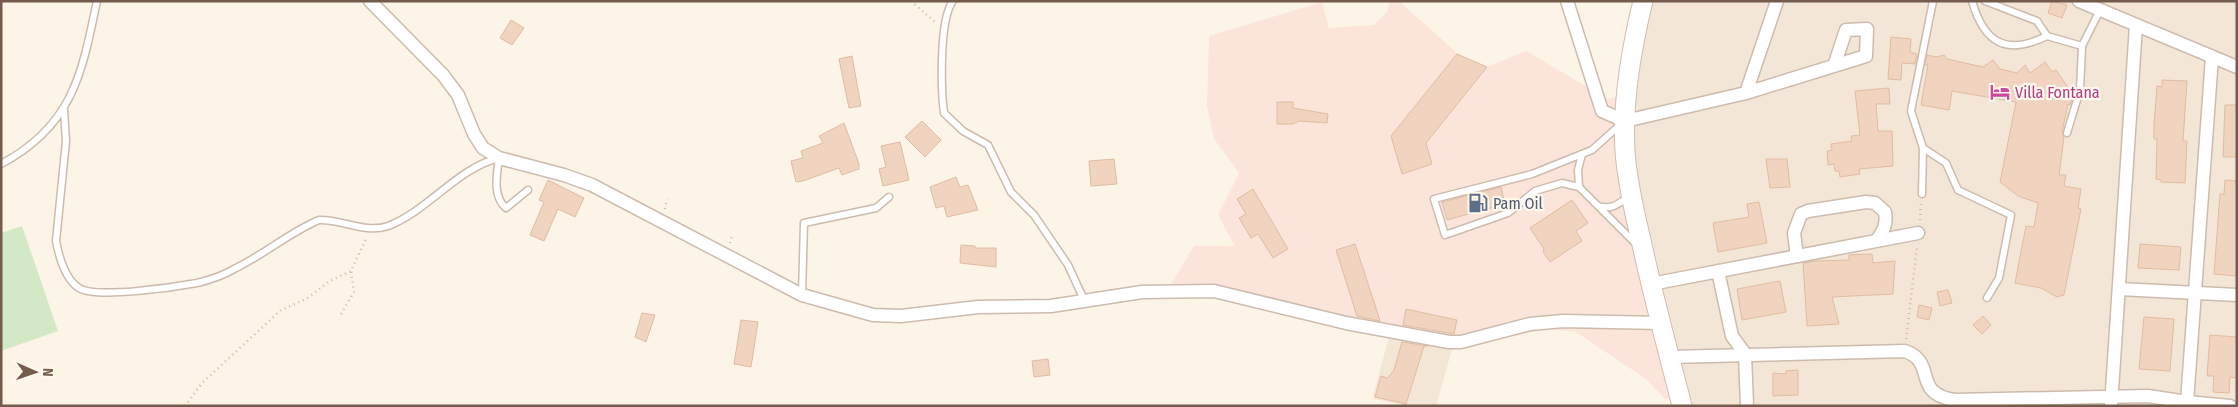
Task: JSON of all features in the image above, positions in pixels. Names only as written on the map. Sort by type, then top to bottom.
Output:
[{"type":"main road","points":[[1643,1],[1630,66],[1625,121],[1625,156],[1630,195],[1642,250],[1682,406]]},
{"type":"street","points":[[370,1],[443,75],[458,95],[474,134],[483,148],[499,158],[564,175],[592,185],[802,295],[873,315],[901,316],[978,307],[1051,306],[1142,292],[1214,291],[1346,323],[1450,342],[1461,342],[1530,324],[1563,321],[1661,323]]},
{"type":"street","points":[[1568,1],[1602,111],[1625,121],[1746,93],[1834,66]]},
{"type":"street","points":[[1746,93],[1777,1]]},
{"type":"street","points":[[2079,1],[2237,67]]},
{"type":"street","points":[[2111,401],[2136,25]]},
{"type":"street","points":[[2187,402],[2212,57]]},
{"type":"street","points":[[1797,256],[1794,233],[1801,214],[1808,211],[1866,202],[1875,203],[1885,212],[1886,221],[1885,229],[1877,240]]},
{"type":"street","points":[[1651,284],[1918,233]]},
{"type":"street","points":[[1718,271],[1732,336],[1746,354],[1747,406]]},
{"type":"street","points":[[2119,289],[2237,295]]},
{"type":"street","points":[[1669,356],[1905,351],[1913,354],[1921,361],[1933,400],[2111,401],[2148,396],[2230,406]]},
{"type":"lane","points":[[1,164],[22,151],[42,135],[64,110],[80,76],[97,1]]},
{"type":"lane","points":[[953,1],[945,18],[942,76],[944,113],[958,128],[988,145],[1011,192],[1034,215],[1068,265],[1085,302]]},
{"type":"lane","points":[[1922,194],[1923,148],[1911,111],[1933,1]]},
{"type":"lane","points":[[1972,1],[1977,20],[1984,31],[1991,38],[2001,43],[2014,46],[2033,43],[2047,36],[2082,46]]},
{"type":"lane","points":[[1985,1],[2038,21],[2047,36]]},
{"type":"lane","points":[[2067,133],[2080,90],[2082,46],[2100,10]]},
{"type":"lane","points":[[64,110],[66,141],[56,241],[59,256],[73,283],[88,293],[146,290],[197,283],[214,278],[236,268],[319,220],[331,220],[362,228],[375,229],[387,226],[404,217],[480,165],[499,158],[496,180],[498,196],[502,205],[506,208],[528,190]]},
{"type":"lane","points":[[1625,121],[1592,150],[1532,174],[1434,199],[1446,235],[1508,213],[1535,191],[1562,183],[1579,187],[1642,250]]},
{"type":"lane","points":[[1923,148],[1946,163],[1958,190],[2011,215],[1999,278],[1987,298]]},
{"type":"lane","points":[[1579,187],[1578,170],[1582,154]]},
{"type":"lane","points":[[1598,206],[1613,207],[1630,195]]},
{"type":"lane","points":[[802,295],[804,223],[876,208],[889,197]]},
{"type":"path","points":[[911,1],[944,32]]},
{"type":"path","points":[[1905,351],[1922,194]]},
{"type":"path","points":[[341,314],[354,292],[351,271],[366,238],[375,229]]},
{"type":"path","points":[[184,406],[202,383],[281,310],[306,299],[330,281],[351,271]]},
{"type":"shaded area","points":[[1390,1],[1399,1],[1457,53],[1487,67],[1526,51],[1608,99],[1636,91],[1636,148],[1639,186],[1690,397],[1665,399],[1646,379],[1576,332],[1547,329],[1452,349],[1389,337],[1170,286],[1194,246],[1235,246],[1218,215],[1239,173],[1214,139],[1207,106],[1209,36],[1322,2],[1329,28],[1374,25],[1387,12]]},
{"type":"shaded area","points":[[1653,1],[2237,1],[2237,406],[1692,406],[1639,186],[1636,148],[1636,91],[1643,40]]},
{"type":"shaded area","points":[[1389,337],[1452,349],[1436,406],[1410,406],[1374,399],[1373,396]]},
{"type":"green space","points":[[22,226],[58,331],[1,351],[1,233]]},
{"type":"building","points":[[2052,1],[2067,5],[2062,18],[2048,13]]},
{"type":"building","points":[[511,20],[524,28],[512,45],[500,38]]},
{"type":"building","points":[[1891,37],[1911,39],[1910,52],[1917,54],[1915,64],[1902,63],[1901,80],[1888,79]]},
{"type":"building","points":[[1457,54],[1487,67],[1426,143],[1432,164],[1402,174],[1391,136]]},
{"type":"building","points":[[1927,55],[1936,57],[1944,55],[1947,59],[1983,67],[1993,60],[2000,69],[2017,73],[2025,65],[2030,73],[2045,62],[2052,72],[2056,70],[2069,89],[2075,90],[2070,105],[2068,104],[2062,132],[2064,137],[2059,175],[2066,175],[2064,186],[2081,189],[2078,208],[2081,209],[2064,295],[2057,297],[2041,288],[2015,283],[2026,226],[2034,227],[2038,203],[2018,196],[2000,182],[2016,102],[1952,91],[1949,110],[1921,105],[1928,65],[1925,65]]},
{"type":"building","points":[[852,56],[861,106],[849,108],[839,59]]},
{"type":"building","points":[[2162,80],[2187,81],[2183,141],[2187,141],[2185,183],[2161,182],[2161,180],[2156,179],[2157,139],[2154,139],[2154,125],[2157,86],[2162,87]]},
{"type":"building","points":[[1889,88],[1890,104],[1876,104],[1878,131],[1892,131],[1893,166],[1859,169],[1860,174],[1840,177],[1839,171],[1835,171],[1834,164],[1828,165],[1827,151],[1832,150],[1831,144],[1852,141],[1851,136],[1860,135],[1855,91]]},
{"type":"building","points":[[1277,102],[1293,102],[1293,108],[1328,114],[1327,123],[1299,121],[1293,124],[1277,124]]},
{"type":"building","points":[[2225,105],[2237,105],[2237,157],[2223,157]]},
{"type":"building","points":[[922,121],[941,140],[925,157],[905,137]]},
{"type":"building","points":[[844,123],[859,164],[859,169],[842,175],[839,168],[796,182],[791,161],[803,158],[801,151],[823,143],[819,136]]},
{"type":"building","points":[[900,142],[909,180],[883,186],[879,169],[886,167],[881,146]]},
{"type":"building","points":[[1114,159],[1117,184],[1091,186],[1089,161]]},
{"type":"building","points":[[1766,159],[1787,159],[1790,187],[1770,188]]},
{"type":"building","points":[[956,177],[960,187],[968,185],[978,210],[947,217],[944,206],[936,208],[930,187]]},
{"type":"building","points":[[548,180],[584,198],[575,217],[558,209],[544,241],[530,235],[544,202],[539,200]]},
{"type":"building","points":[[2225,180],[2237,181],[2237,276],[2214,274],[2220,194],[2224,194]]},
{"type":"building","points":[[1501,187],[1505,204],[1447,220],[1442,202]]},
{"type":"building","points":[[1253,189],[1288,249],[1273,258],[1258,234],[1251,238],[1239,218],[1246,214],[1237,199]]},
{"type":"building","points":[[1572,200],[1588,223],[1576,231],[1582,241],[1550,262],[1530,228]]},
{"type":"building","points":[[1759,202],[1767,243],[1718,252],[1713,223],[1749,217],[1747,204]]},
{"type":"building","points":[[1355,244],[1380,321],[1357,316],[1336,250]]},
{"type":"building","points":[[2140,244],[2181,247],[2179,270],[2138,268]]},
{"type":"building","points":[[961,245],[975,246],[975,248],[996,248],[996,267],[960,263]]},
{"type":"building","points":[[1872,254],[1873,263],[1895,261],[1893,294],[1832,297],[1839,324],[1807,326],[1803,263],[1849,260],[1849,255]]},
{"type":"building","points":[[1780,281],[1786,312],[1742,320],[1737,289]]},
{"type":"building","points":[[1948,290],[1952,303],[1940,306],[1937,292]]},
{"type":"building","points":[[1919,305],[1932,308],[1929,320],[1917,317]]},
{"type":"building","points":[[1406,309],[1457,320],[1454,334],[1403,325]]},
{"type":"building","points":[[642,313],[655,315],[646,342],[635,337]]},
{"type":"building","points":[[1983,316],[1991,325],[1982,334],[1973,325]]},
{"type":"building","points":[[2144,317],[2174,319],[2170,371],[2139,369]]},
{"type":"building","points":[[741,320],[758,322],[751,367],[734,364]]},
{"type":"building","points":[[2210,335],[2237,337],[2237,378],[2230,377],[2229,393],[2213,392],[2214,376],[2207,376]]},
{"type":"building","points":[[1402,342],[1428,346],[1424,346],[1406,404],[1375,397],[1381,376],[1388,378],[1394,370]]},
{"type":"building","points":[[1048,359],[1050,375],[1034,377],[1032,361]]},
{"type":"building","points":[[1798,370],[1798,395],[1773,396],[1773,373],[1786,374],[1786,371]]},
{"type":"place","name":"Villa Fontana","points":[[2000,92]]},
{"type":"place","name":"Pam Oil","points":[[1478,203]]}]
